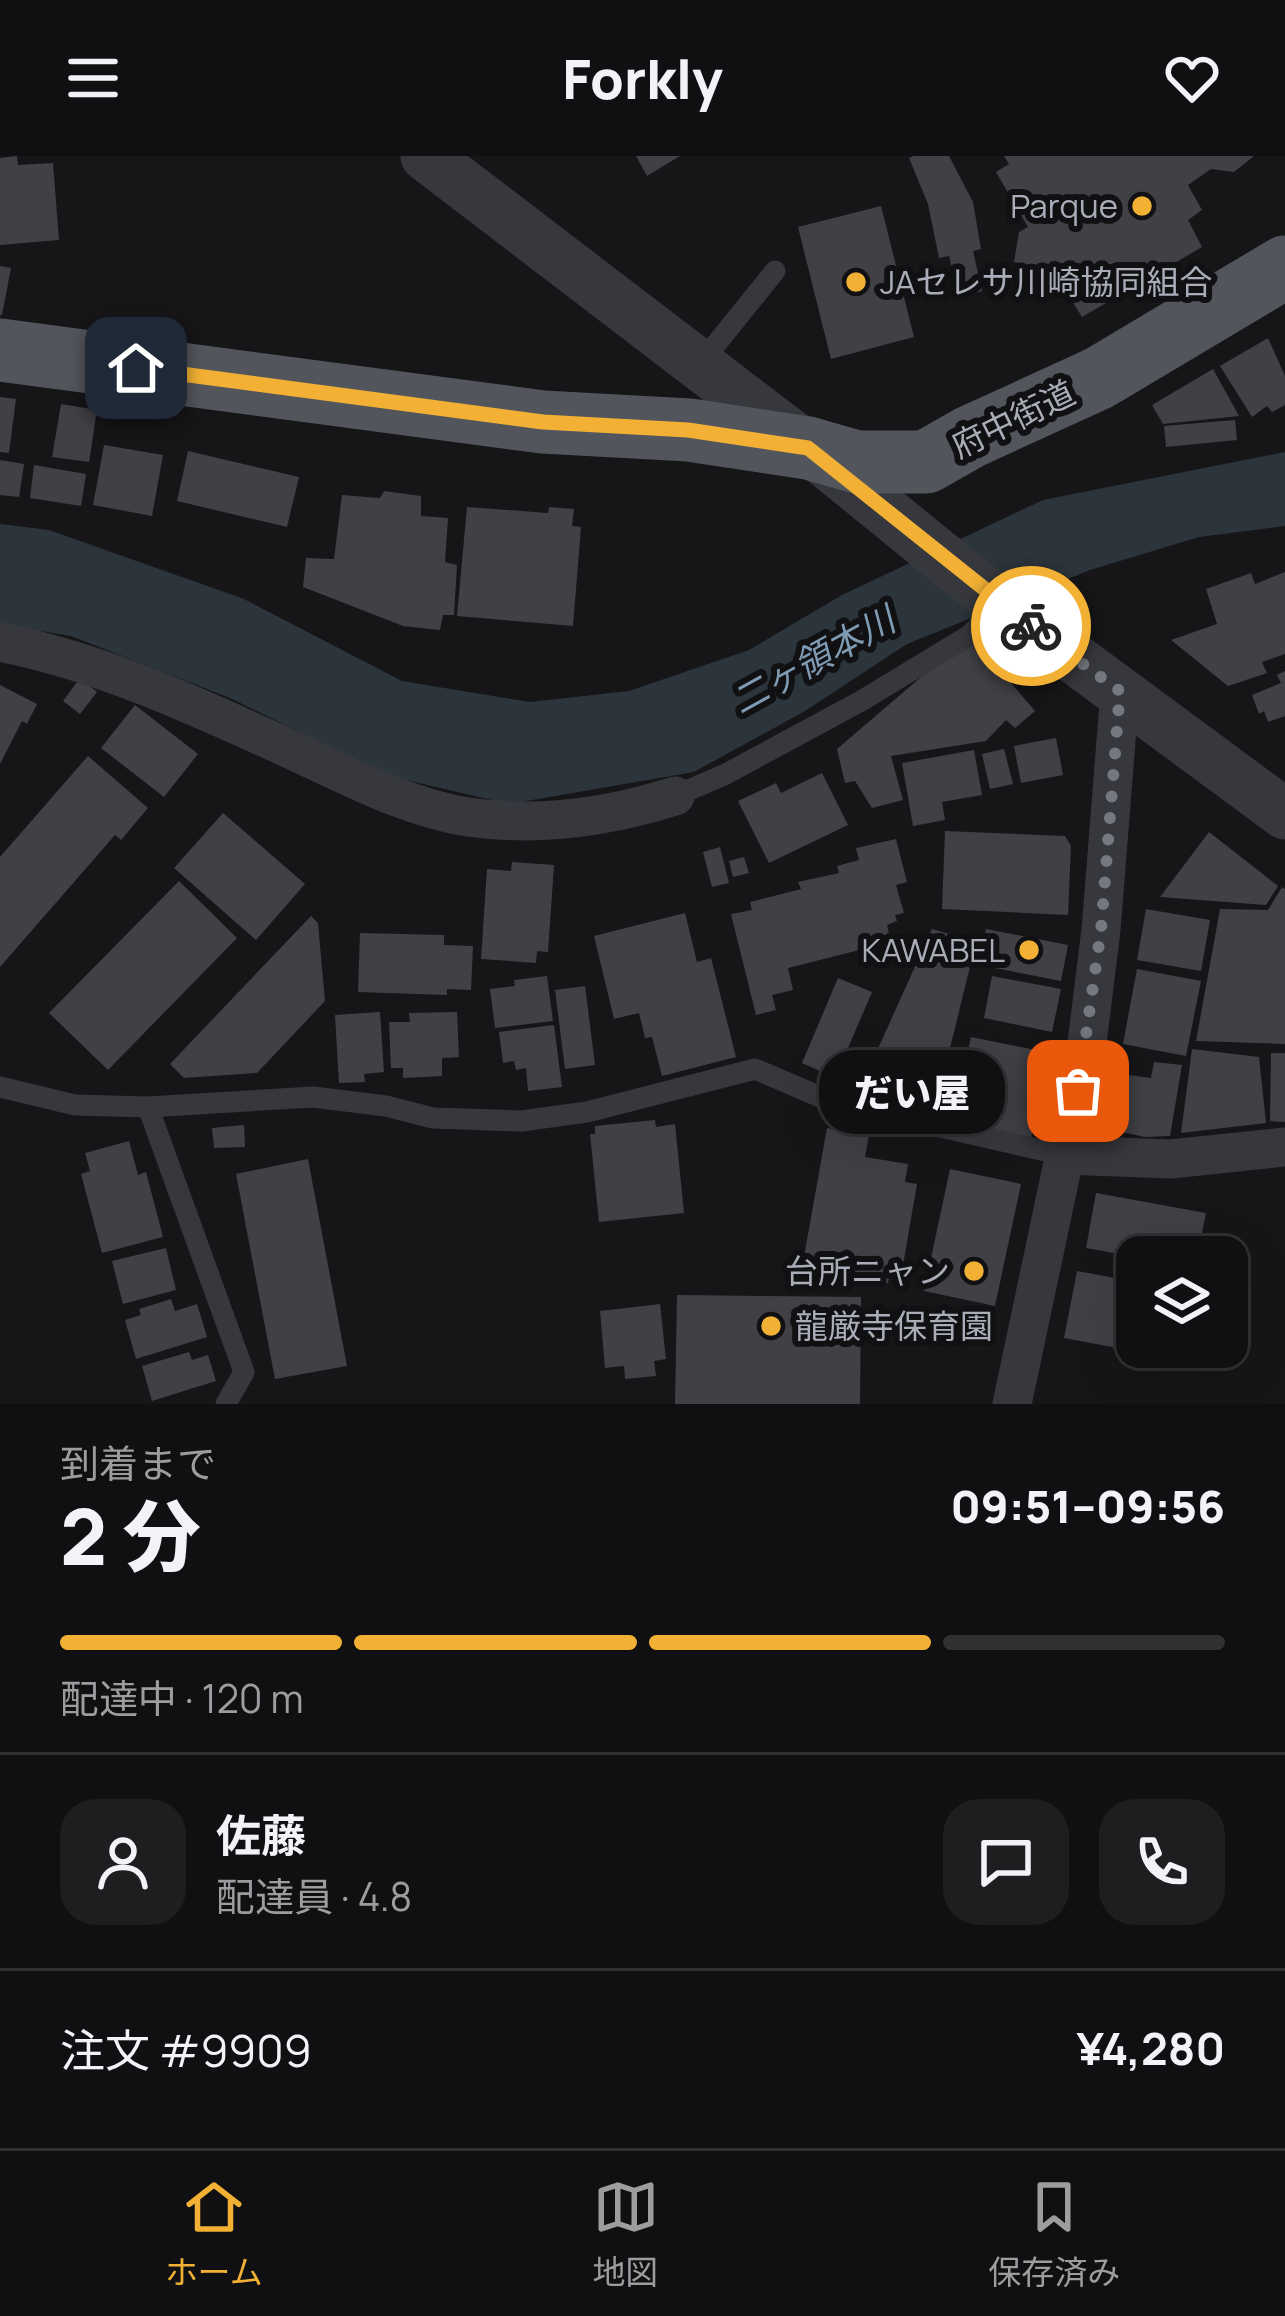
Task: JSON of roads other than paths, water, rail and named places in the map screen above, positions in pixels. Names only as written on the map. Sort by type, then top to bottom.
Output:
[{"type":"main road","name":"府中街道","points":[[0,350],[543,422],[688,430],[808,448],[857,462],[926,462],[1099,378],[1285,267]]},
{"type":"street","points":[[426,156],[808,448],[995,600],[1285,814]]},
{"type":"street","points":[[0,642],[63,655],[157,691],[368,785],[466,817],[556,822],[675,796]]},
{"type":"street","points":[[1012,1404],[1085,1059],[1101,930],[1120,691]]},
{"type":"street","points":[[1063,1155],[1171,1159],[1285,1147]]},
{"type":"lane","points":[[699,365],[775,271]]},
{"type":"lane","points":[[675,796],[726,774],[861,701],[970,635],[995,600]]},
{"type":"lane","points":[[0,1087],[75,1105],[148,1107],[313,1097],[386,1106],[433,1118],[520,1120],[587,1112],[755,1069],[832,1102],[1063,1155]]},
{"type":"lane","points":[[148,1107],[244,1372],[226,1404]]},
{"type":"water","name":"二ヶ領本川","points":[[1285,452],[1285,526],[1199,537],[1090,570],[907,644],[805,711],[694,772],[509,804],[389,776],[230,698],[71,636],[0,624],[0,524],[49,530],[244,599],[402,681],[530,702],[629,691],[749,650],[842,595],[1043,500]]},
{"type":"place","name":"Parque","points":[[1142,206]]},
{"type":"place","name":"JAセレサ川崎協同組合","points":[[856,282]]},
{"type":"place","name":"KAWABEL","points":[[1029,950]]},
{"type":"place","name":"だい屋","points":[[1078,1091]]},
{"type":"place","name":"台所ニャン","points":[[974,1271]]},
{"type":"place","name":"龍厳寺保育園","points":[[771,1326]]}]
